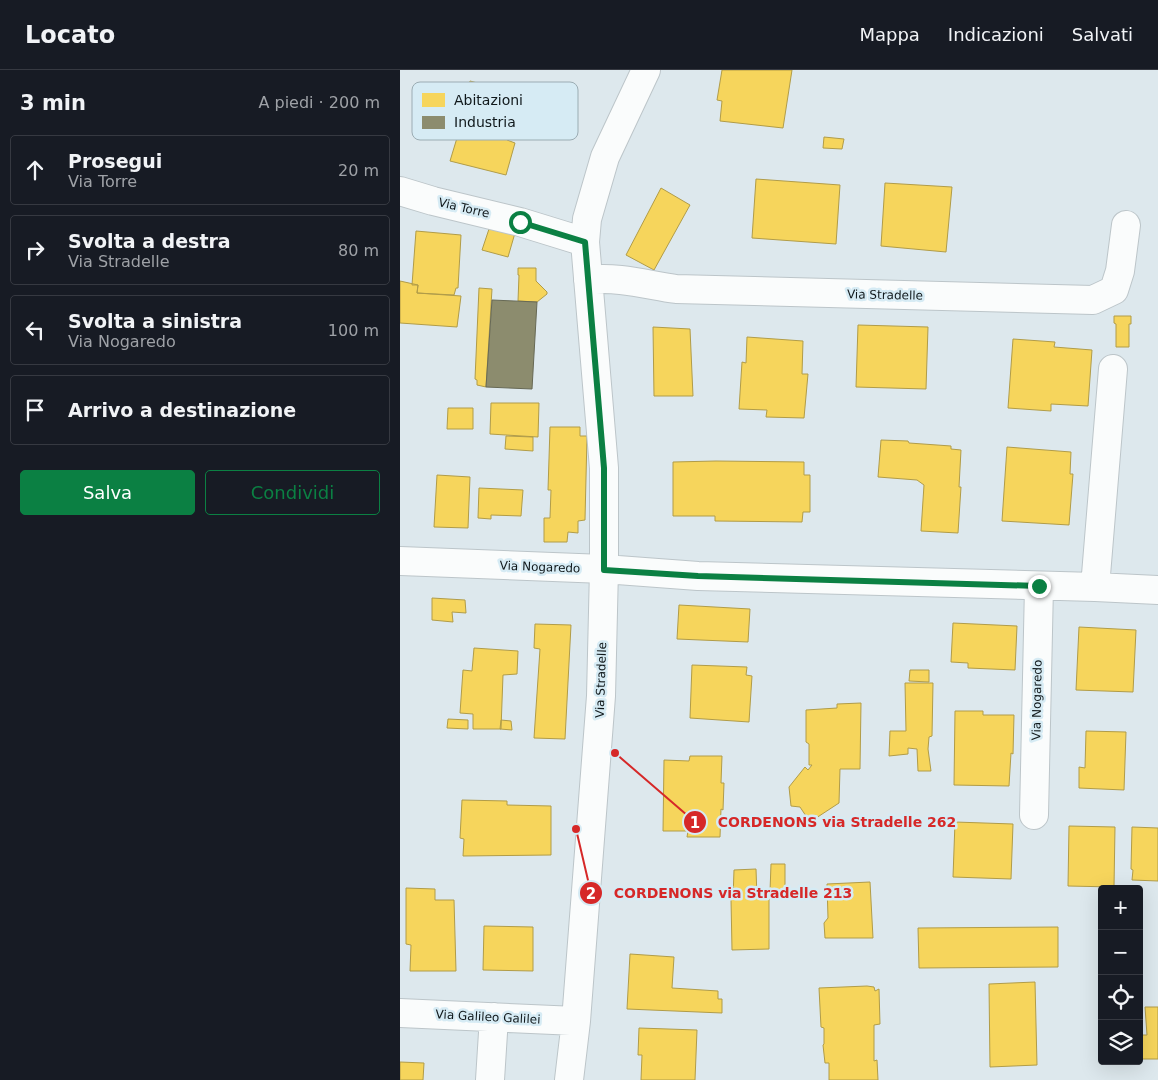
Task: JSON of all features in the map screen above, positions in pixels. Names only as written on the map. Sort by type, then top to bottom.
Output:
[{"type":"street","name":"Via Stradelle","points":[[568,1080],[576,1021],[601,696],[604,570],[604,468],[585,242],[587,219],[605,157],[646,70]]},
{"type":"street","name":"Via Torre","points":[[400,190],[433,201],[520,222],[585,242]]},
{"type":"street","name":"Via Stradelle","points":[[588,280],[599,278],[676,289],[1093,300],[1114,290],[1120,271],[1126,225]]},
{"type":"street","points":[[1095,587],[1113,369]]},
{"type":"street","name":"Via Nogaredo","points":[[400,561],[708,576],[1158,590]]},
{"type":"street","name":"Via Nogaredo","points":[[1034,815],[1039,586]]},
{"type":"street","name":"Via Galileo Galilei","points":[[400,1013],[576,1021]]},
{"type":"street","points":[[490,1080],[494,1017]]},
{"type":"building: Abitazioni","points":[[722,70],[792,70],[783,128],[720,121],[722,101],[717,100]]},
{"type":"building: Abitazioni","points":[[824,137],[844,139],[842,149],[823,148]]},
{"type":"building: Abitazioni","points":[[456,140],[507,140],[515,143],[506,175],[450,161]]},
{"type":"building: Abitazioni","points":[[756,179],[840,185],[836,244],[752,238]]},
{"type":"building: Abitazioni","points":[[885,183],[952,187],[946,252],[881,246]]},
{"type":"building: Abitazioni","points":[[661,188],[690,205],[654,270],[626,255]]},
{"type":"building: Abitazioni","points":[[490,226],[515,233],[508,257],[482,250]]},
{"type":"building: Abitazioni","points":[[416,231],[461,235],[458,288],[456,288],[454,295],[417,293],[418,285],[412,285]]},
{"type":"building: Abitazioni","points":[[518,268],[536,268],[536,281],[547,292],[537,302],[518,301]]},
{"type":"building: Abitazioni","points":[[400,281],[418,285],[417,293],[461,296],[457,327],[400,323]]},
{"type":"building: Abitazioni","points":[[479,288],[492,289],[486,387],[477,385],[477,380],[475,379]]},
{"type":"building: Abitazioni","points":[[1114,316],[1131,316],[1129,347],[1116,347]]},
{"type":"building: Abitazioni","points":[[858,325],[928,327],[926,389],[856,387]]},
{"type":"building: Abitazioni","points":[[653,327],[690,329],[693,396],[654,396]]},
{"type":"building: Abitazioni","points":[[747,337],[803,341],[802,374],[808,374],[804,418],[766,417],[767,410],[739,409],[742,362],[746,363]]},
{"type":"building: Abitazioni","points":[[1013,339],[1055,342],[1054,347],[1092,350],[1088,406],[1051,404],[1051,411],[1008,408]]},
{"type":"building: Abitazioni","points":[[491,403],[539,403],[538,437],[490,434]]},
{"type":"building: Abitazioni","points":[[448,408],[473,408],[473,429],[447,429]]},
{"type":"building: Abitazioni","points":[[550,427],[580,427],[580,436],[587,436],[585,520],[578,521],[578,533],[568,532],[567,542],[544,542],[544,518],[550,518],[551,490],[548,490]]},
{"type":"building: Abitazioni","points":[[506,436],[533,437],[533,451],[505,449]]},
{"type":"building: Abitazioni","points":[[881,440],[951,446],[951,449],[961,450],[958,533],[921,531],[924,485],[917,480],[878,477]]},
{"type":"building: Abitazioni","points":[[1007,447],[1071,452],[1070,474],[1073,474],[1069,525],[1002,521]]},
{"type":"building: Abitazioni","points":[[673,462],[804,462],[804,475],[810,475],[810,512],[803,512],[802,522],[715,521],[715,516],[673,516]]},
{"type":"building: Abitazioni","points":[[437,475],[470,477],[468,528],[434,527]]},
{"type":"building: Abitazioni","points":[[479,488],[523,490],[521,516],[491,515],[491,519],[478,518]]},
{"type":"building: Abitazioni","points":[[432,598],[465,600],[466,613],[452,612],[453,622],[432,620]]},
{"type":"building: Abitazioni","points":[[679,605],[750,609],[748,642],[677,639]]},
{"type":"building: Abitazioni","points":[[953,623],[1017,626],[1015,670],[968,668],[968,663],[951,662]]},
{"type":"building: Abitazioni","points":[[535,624],[571,625],[565,739],[534,738],[540,649],[534,648]]},
{"type":"building: Abitazioni","points":[[1079,627],[1136,630],[1133,692],[1076,690]]},
{"type":"building: Abitazioni","points":[[474,648],[518,651],[517,674],[503,675],[501,729],[473,729],[473,714],[460,713],[463,670],[472,671]]},
{"type":"building: Abitazioni","points":[[692,665],[747,667],[746,675],[752,676],[749,722],[690,718]]},
{"type":"building: Abitazioni","points":[[910,670],[929,670],[929,682],[909,681]]},
{"type":"building: Abitazioni","points":[[905,683],[933,683],[932,736],[929,737],[928,749],[931,771],[918,771],[917,749],[908,748],[908,754],[889,756],[890,731],[906,731]]},
{"type":"building: Abitazioni","points":[[861,703],[860,769],[840,769],[839,803],[810,822],[800,807],[791,806],[789,787],[805,767],[808,770],[812,765],[809,765],[809,744],[806,742],[806,710],[837,708],[837,704]]},
{"type":"building: Abitazioni","points":[[955,711],[983,711],[983,715],[1014,715],[1013,754],[1011,753],[1009,786],[954,785]]},
{"type":"building: Abitazioni","points":[[448,719],[468,720],[468,729],[447,728]]},
{"type":"building: Abitazioni","points":[[501,720],[511,721],[512,730],[500,729]]},
{"type":"building: Abitazioni","points":[[1086,731],[1126,732],[1124,790],[1079,788],[1079,767],[1085,768]]},
{"type":"building: Abitazioni","points":[[690,756],[722,756],[721,783],[724,783],[720,837],[687,837],[688,831],[663,831],[664,760],[689,761]]},
{"type":"building: Abitazioni","points":[[462,800],[507,801],[507,805],[551,806],[551,855],[463,856],[464,839],[460,838]]},
{"type":"building: Abitazioni","points":[[955,822],[1013,824],[1011,879],[953,877]]},
{"type":"building: Abitazioni","points":[[1069,826],[1115,827],[1114,885],[1068,886]]},
{"type":"building: Abitazioni","points":[[1132,827],[1158,828],[1158,881],[1132,880]]},
{"type":"building: Abitazioni","points":[[771,864],[785,864],[785,893],[770,892]]},
{"type":"building: Abitazioni","points":[[756,869],[757,898],[769,898],[769,949],[732,950],[731,899],[733,899],[734,870]]},
{"type":"building: Abitazioni","points":[[870,882],[873,938],[825,938],[824,923],[828,918],[827,884]]},
{"type":"building: Abitazioni","points":[[406,888],[435,889],[435,900],[454,900],[456,971],[410,971],[411,945],[406,944]]},
{"type":"building: Abitazioni","points":[[484,926],[533,927],[533,971],[483,970]]},
{"type":"building: Abitazioni","points":[[1058,927],[1058,967],[919,968],[918,928]]},
{"type":"building: Abitazioni","points":[[630,954],[674,957],[672,988],[718,991],[718,999],[722,999],[722,1013],[627,1009]]},
{"type":"building: Abitazioni","points":[[1035,982],[1037,1065],[990,1067],[989,984]]},
{"type":"building: Abitazioni","points":[[874,987],[875,991],[879,989],[880,1024],[874,1025],[874,1061],[877,1060],[878,1080],[829,1080],[829,1063],[825,1063],[823,1045],[824,1028],[821,1027],[819,988]]},
{"type":"building: Abitazioni","points":[[1145,1007],[1158,1007],[1158,1059],[1143,1059],[1143,1035],[1147,1035]]},
{"type":"building: Abitazioni","points":[[639,1028],[697,1030],[695,1080],[641,1080],[642,1055],[638,1055]]},
{"type":"building: Abitazioni","points":[[400,1062],[424,1063],[423,1080],[400,1080]]},
{"type":"building: Industria","points":[[492,300],[537,302],[532,389],[486,387]]},
{"type":"place","name":"CORDENONS via Stradelle 262","points":[[615,753]]},
{"type":"place","name":"CORDENONS via Stradelle 213","points":[[576,829]]},
{"type":"route","points":[[520,222],[585,242],[604,468],[604,570],[698,576],[1039,586]]}]
